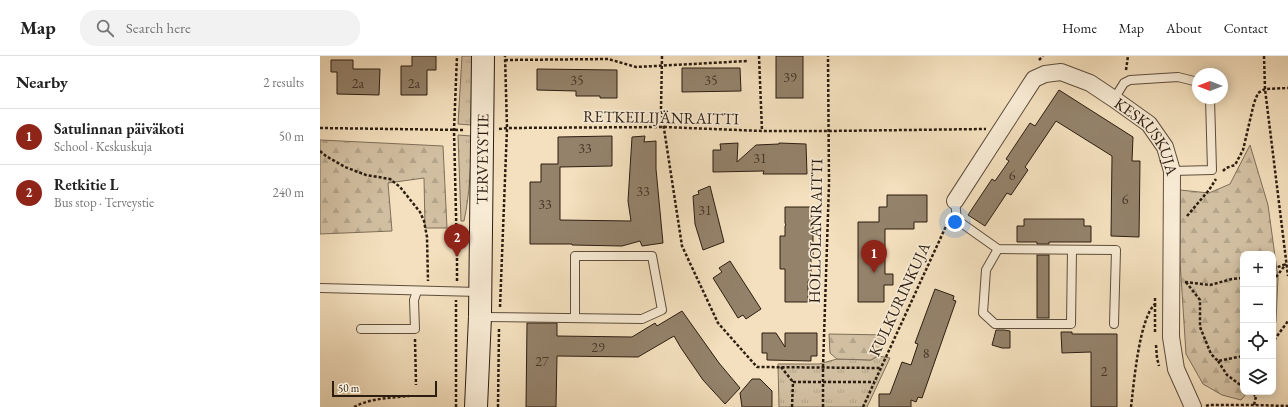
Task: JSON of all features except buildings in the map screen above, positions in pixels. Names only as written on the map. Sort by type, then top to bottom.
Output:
[{"type":"main road","name":"TERVEYSTIE","points":[[476,407],[490,317],[479,292],[483,56]]},
{"type":"street","name":"KESKUSKUJA","points":[[955,201],[1034,80],[1046,74],[1061,72],[1090,83],[1149,124],[1165,147],[1172,171],[1171,337],[1176,369],[1193,407]]},
{"type":"lane","points":[[1114,99],[1124,83],[1130,80],[1178,77],[1192,80]]},
{"type":"lane","points":[[1172,171],[1212,170],[1210,104]]},
{"type":"lane","points":[[955,201],[957,220],[998,249],[1116,250],[1114,324]]},
{"type":"lane","points":[[998,249],[986,270],[983,313],[995,324],[1071,324],[1072,250]]},
{"type":"lane","points":[[490,317],[642,319],[662,310],[652,256],[575,256],[574,318]]},
{"type":"lane","points":[[320,288],[479,292]]},
{"type":"lane","points":[[362,329],[415,329],[414,300],[417,290]]},
{"type":"path","points":[[456,407],[457,257],[454,130],[457,56]]},
{"type":"path","points":[[498,407],[490,317],[507,128],[505,56]]},
{"type":"path","points":[[662,56],[661,109],[682,246],[718,323],[757,367],[881,368]]},
{"type":"path","points":[[759,56],[762,131]]},
{"type":"path","name":"HOLLOLANRAITTI","points":[[823,407],[829,184],[828,56]]},
{"type":"path","points":[[1264,56],[1265,89],[1288,276]]},
{"type":"path","points":[[505,60],[608,57],[636,67],[748,61]]},
{"type":"path","points":[[1265,89],[1288,88]]},
{"type":"path","name":"RETKEILIJÄNRAITTI","points":[[494,130],[507,128],[664,127],[828,132],[990,129]]},
{"type":"path","points":[[320,128],[472,130]]},
{"type":"path","points":[[320,150],[326,156],[345,167],[366,175],[390,179],[400,188],[420,212],[424,221],[426,237],[428,284],[417,290]]},
{"type":"path","name":"KULKURINKUJA","points":[[863,407],[950,218],[955,201]]},
{"type":"path","points":[[1276,268],[1287,264]]},
{"type":"path","points":[[1276,277],[1287,264]]},
{"type":"path","points":[[1171,276],[1186,282],[1210,285],[1240,279]]},
{"type":"path","points":[[1186,282],[1200,300],[1200,327],[1212,354],[1227,375],[1240,385]]},
{"type":"path","points":[[1131,407],[1142,334],[1150,308],[1155,304],[1155,297]]},
{"type":"path","points":[[1276,336],[1288,321]]},
{"type":"path","points":[[415,329],[416,385]]},
{"type":"path","points":[[1218,361],[1240,357]]},
{"type":"path","points":[[780,367],[793,382],[792,407]]},
{"type":"path","points":[[793,382],[874,382]]},
{"type":"path","points":[[354,407],[361,403],[377,399],[409,396]]},
{"type":"path","points":[[1254,405],[1255,396]]},
{"type":"path","points":[[1203,407],[1209,405],[1288,406]]},
{"type":"green space","points":[[462,56],[472,56],[471,125],[458,124]]},
{"type":"green space","points":[[458,135],[471,136],[470,178],[464,221],[461,221]]},
{"type":"green space","points":[[320,140],[443,146],[447,228],[425,228],[424,178],[388,183],[392,231],[320,234]]},
{"type":"green space","points":[[1250,145],[1268,205],[1274,251],[1240,251],[1240,395],[1245,395],[1241,400],[1222,395],[1203,384],[1186,354],[1180,261],[1180,190],[1209,193],[1230,184]]},
{"type":"green space","points":[[1276,263],[1278,278],[1276,321]]},
{"type":"green space","points":[[829,334],[888,335],[878,356],[871,360],[837,359],[830,353]]},
{"type":"green space","points":[[878,356],[890,358],[867,407],[779,407],[778,364],[819,364],[837,359],[871,360]]},
{"type":"place","name":"Retkitie L","points":[[457,257]]},
{"type":"place","name":"Satulinnan päiväkoti","points":[[874,273]]}]
